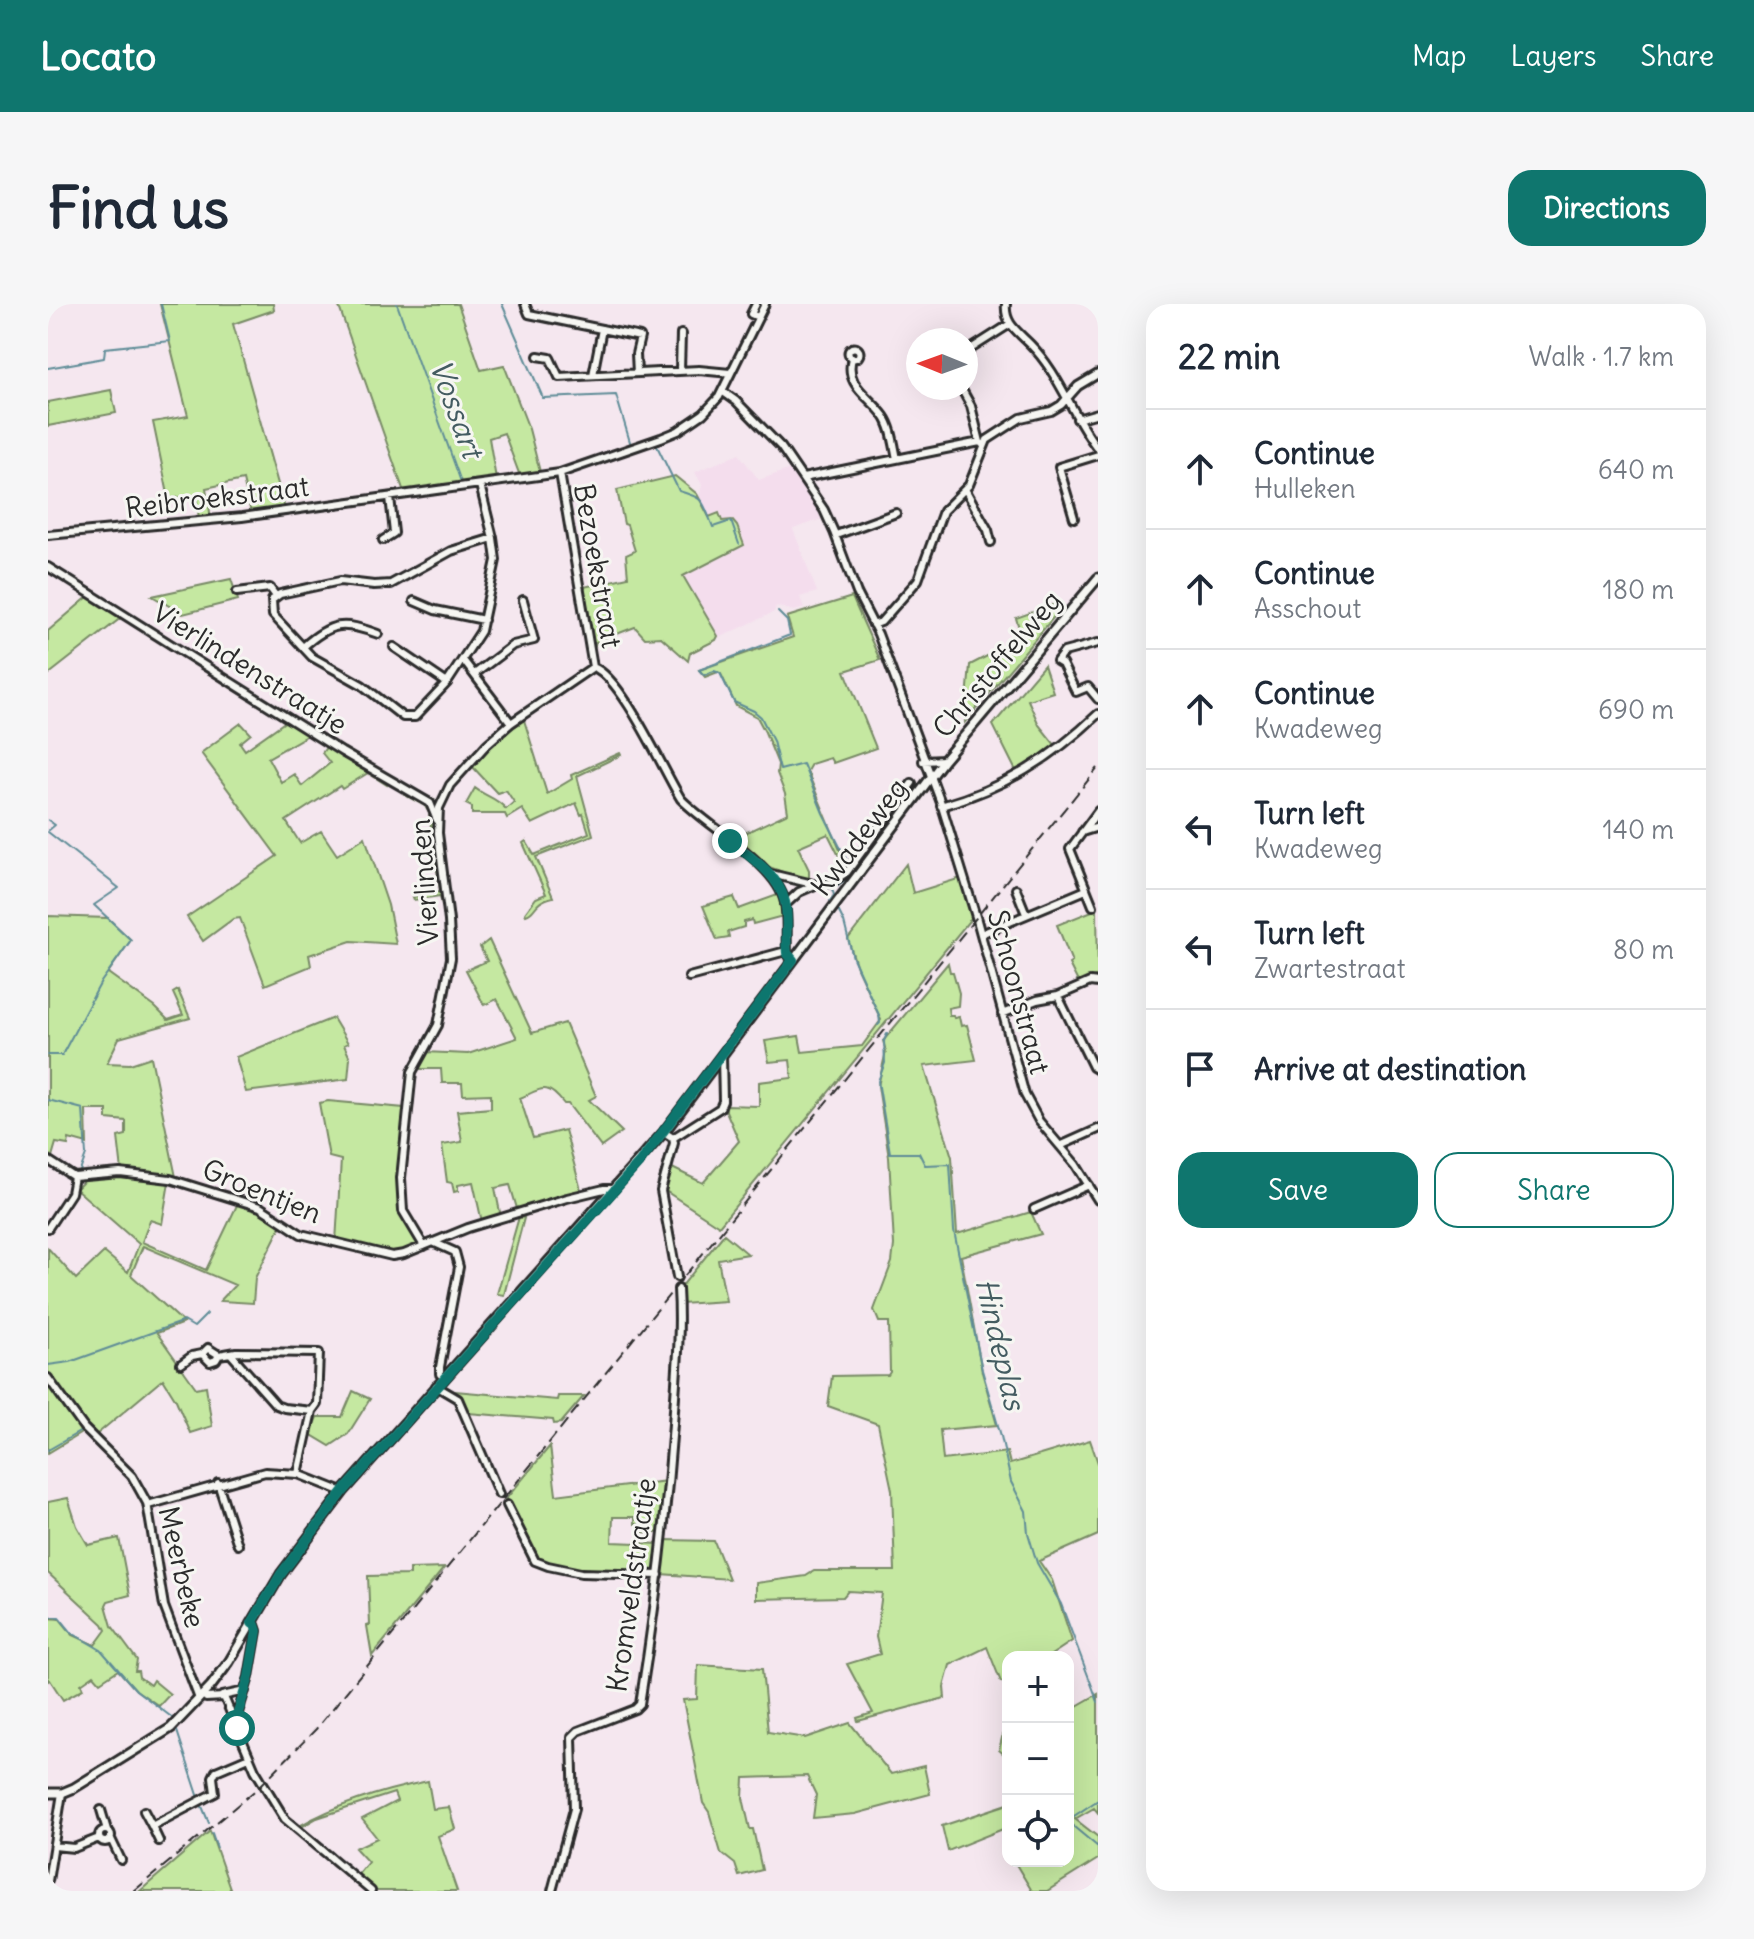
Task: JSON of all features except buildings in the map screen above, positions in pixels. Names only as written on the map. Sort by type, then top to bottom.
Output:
[{"type":"main road","name":"Christoffelweg","points":[[930,778],[1098,578]]},
{"type":"main road","name":"Kwadeweg","points":[[62,1793],[175,1725],[201,1697],[229,1662],[281,1574],[343,1492],[664,1132],[930,778]]},
{"type":"main road","points":[[48,1793],[62,1793]]},
{"type":"street","points":[[525,304],[529,314],[640,337],[636,354],[637,373]]},
{"type":"street","points":[[756,304],[751,314],[758,317]]},
{"type":"street","name":"Reibroekstraat","points":[[48,535],[192,523],[560,473],[678,431],[703,414],[722,391],[765,304]]},
{"type":"street","points":[[1006,304],[1005,317],[1049,367],[1098,452],[1059,467],[1074,518]]},
{"type":"street","points":[[978,344],[1010,324]]},
{"type":"street","points":[[593,375],[602,329]]},
{"type":"street","points":[[680,370],[681,334]]},
{"type":"street","points":[[538,356],[550,358],[559,377],[680,370],[730,373]]},
{"type":"street","points":[[852,358],[852,380],[859,392],[886,419],[897,459]]},
{"type":"street","points":[[803,478],[982,443],[1013,422],[1051,411],[1078,386],[1098,374]]},
{"type":"street","name":"Schoonstraat","points":[[722,391],[772,435],[824,510],[836,535],[941,806],[1029,1104],[1044,1129],[1060,1146],[1098,1200]]},
{"type":"street","points":[[873,625],[881,622],[918,580],[943,511],[973,477],[982,443],[968,400]]},
{"type":"street","points":[[1077,419],[1098,413]]},
{"type":"street","name":"Bezoekstraat","points":[[560,473],[593,667]]},
{"type":"street","points":[[275,595],[271,605],[273,615],[321,663],[362,685],[403,717],[418,714],[447,683],[481,631],[484,620],[496,560],[480,485]]},
{"type":"street","points":[[965,489],[988,530],[991,542]]},
{"type":"street","points":[[383,540],[395,531],[390,497]]},
{"type":"street","points":[[836,535],[896,513]]},
{"type":"street","points":[[275,595],[340,581],[391,584],[451,551],[493,538]]},
{"type":"street","name":"Vierlindenstraatje","points":[[48,567],[342,752],[430,803]]},
{"type":"street","points":[[237,592],[270,588],[275,595]]},
{"type":"street","points":[[476,673],[513,645],[534,640],[523,600]]},
{"type":"street","points":[[414,601],[435,610],[484,620]]},
{"type":"street","points":[[303,647],[319,633],[336,625],[355,625],[378,634]]},
{"type":"street","points":[[1098,643],[1064,652],[1057,661],[1062,664],[1076,692],[1088,687],[1098,699]]},
{"type":"street","points":[[394,647],[447,683]]},
{"type":"street","points":[[463,660],[476,673],[511,723]]},
{"type":"street","points":[[593,667],[606,674],[681,799],[694,812],[771,874],[815,885]]},
{"type":"street","name":"Vierlinden","points":[[424,1246],[403,1211],[401,1178],[412,1072],[438,1025],[451,958],[437,820],[443,797],[475,756],[511,723],[593,667]]},
{"type":"street","points":[[941,806],[973,798],[1041,762],[1098,714]]},
{"type":"street","points":[[923,761],[944,760]]},
{"type":"street","name":"Kwadeweg","points":[[785,905],[799,892],[815,885],[831,883],[847,872],[912,783]]},
{"type":"street","points":[[437,820],[430,803],[443,797]]},
{"type":"street","points":[[1093,906],[1070,849],[1098,812]]},
{"type":"street","points":[[883,821],[893,828]]},
{"type":"street","points":[[1082,832],[1098,827]]},
{"type":"street","name":"Kwadeweg","points":[[771,874],[785,905],[786,951]]},
{"type":"street","points":[[1016,889],[1026,914]]},
{"type":"street","points":[[981,934],[1086,890]]},
{"type":"street","points":[[689,977],[786,951],[793,960]]},
{"type":"street","points":[[1002,1014],[1090,982],[1098,983]]},
{"type":"street","points":[[1058,996],[1093,1067],[1098,1070]]},
{"type":"street","points":[[673,1138],[720,1108],[723,1093],[722,1056]]},
{"type":"street","points":[[1060,1146],[1098,1129]]},
{"type":"street","points":[[664,1132],[673,1138]]},
{"type":"street","points":[[673,1138],[673,1152],[661,1191],[677,1277]]},
{"type":"street","points":[[48,1160],[74,1177],[71,1193],[48,1228]]},
{"type":"street","name":"Groentjen","points":[[74,1177],[120,1173],[170,1179],[260,1207],[301,1234],[386,1255],[404,1254],[468,1228],[567,1198],[614,1189]]},
{"type":"street","points":[[1034,1209],[1089,1185]]},
{"type":"street","points":[[444,1377],[440,1374],[440,1367],[459,1273],[452,1236]]},
{"type":"street","points":[[435,1243],[451,1249],[457,1257]]},
{"type":"street","name":"Kromveldstraatje","points":[[552,1891],[574,1809],[572,1737],[584,1728],[638,1707],[659,1575],[677,1361],[678,1289]]},
{"type":"street","points":[[181,1364],[192,1356],[202,1354],[210,1362],[219,1355],[236,1352],[319,1353],[317,1404],[312,1411],[298,1474]]},
{"type":"street","points":[[231,1354],[276,1405],[312,1411]]},
{"type":"street","name":"Meerbeke","points":[[48,1378],[84,1428],[132,1476],[148,1505],[164,1606],[201,1697]]},
{"type":"street","points":[[436,1386],[458,1399],[499,1494]]},
{"type":"street","points":[[148,1505],[265,1472],[298,1474],[343,1492]]},
{"type":"street","points":[[218,1483],[238,1545]]},
{"type":"street","points":[[507,1505],[535,1561],[581,1573],[659,1575]]},
{"type":"street","points":[[233,1717],[237,1716],[245,1691],[257,1631],[252,1623]]},
{"type":"street","points":[[201,1697],[245,1691]]},
{"type":"street","points":[[222,1696],[262,1784],[287,1822],[371,1891]]},
{"type":"street","points":[[152,1826],[213,1795],[216,1791],[213,1777],[216,1771],[249,1757]]},
{"type":"street","points":[[48,1877],[62,1793]]},
{"type":"street","points":[[101,1810],[121,1860]]},
{"type":"street","points":[[144,1811],[159,1841]]},
{"type":"street","points":[[54,1846],[74,1848],[99,1838],[101,1832],[107,1830]]},
{"type":"street","points":[[99,1838],[105,1843],[111,1839]]},
{"type":"shaded area","points":[[739,454],[759,480],[793,468],[825,518],[793,529],[817,592],[800,597],[804,608],[794,611],[776,606],[774,612],[719,638],[683,576],[744,545],[722,521],[709,517],[699,497],[702,485],[695,472]]},
{"type":"green space","points":[[160,304],[273,304],[274,310],[233,324],[285,509],[251,513],[243,480],[206,488],[211,518],[199,519],[196,495],[169,499],[153,422],[188,416]]},
{"type":"green space","points":[[338,304],[458,304],[481,370],[504,365],[529,429],[540,472],[520,476],[504,433],[489,438],[496,479],[404,492]]},
{"type":"green space","points":[[111,390],[116,413],[48,426],[48,402]]},
{"type":"green space","points":[[675,476],[697,494],[709,517],[719,513],[722,521],[732,520],[744,545],[683,576],[718,636],[690,653],[688,661],[661,637],[645,638],[635,627],[596,642],[594,648],[584,587],[628,577],[626,555],[635,551],[627,525],[624,524],[617,490]]},
{"type":"green space","points":[[231,579],[238,600],[183,614],[152,596]]},
{"type":"green space","points":[[89,596],[122,617],[48,675],[48,631]]},
{"type":"green space","points":[[852,597],[880,660],[845,671],[876,748],[833,763],[830,758],[811,764],[807,771],[848,869],[828,834],[798,847],[809,870],[809,882],[764,865],[732,839],[788,813],[785,794],[777,773],[778,764],[757,717],[736,706],[721,674],[718,672],[705,677],[699,670],[793,637],[787,617]]},
{"type":"green space","points":[[1055,604],[1059,611],[965,722],[970,665],[1022,638],[1016,618]]},
{"type":"green space","points":[[149,629],[413,791],[434,799],[430,801],[389,781],[387,785],[368,773],[342,789],[340,786],[286,821],[300,843],[321,831],[337,855],[365,837],[388,905],[396,944],[351,941],[309,955],[311,966],[265,985],[240,918],[233,919],[203,941],[187,917],[277,856],[201,753],[241,723],[251,734],[240,743],[245,750],[286,721],[186,658],[188,653]],"holes":[[[308,735],[327,746],[322,753],[330,763],[302,786],[294,774],[281,782],[268,758]]]},
{"type":"green space","points":[[1044,665],[1053,692],[1028,700],[1039,725],[1056,746],[1016,771],[993,725]]},
{"type":"green space","points":[[524,720],[547,794],[572,779],[571,775],[621,755],[577,776],[593,835],[536,857],[553,897],[538,904],[526,915],[536,898],[546,894],[523,843],[526,841],[534,855],[589,833],[576,803],[532,824],[522,809],[507,818],[505,814],[472,814],[472,807],[466,804],[475,788],[506,809],[514,802],[506,790],[497,793],[471,765]]},
{"type":"green space","points":[[407,793],[425,802],[434,817],[446,909],[443,909],[440,896],[414,900],[413,897],[440,891],[429,813],[425,806],[405,795]]},
{"type":"green space","points":[[906,864],[913,893],[961,878],[973,916],[719,1226],[664,1190],[670,1167],[703,1183],[739,1141],[726,1105],[759,1106],[759,1082],[792,1078],[790,1060],[769,1062],[765,1041],[799,1036],[802,1052],[862,1046],[881,1020],[857,968],[848,939]]},
{"type":"green space","points":[[780,894],[783,916],[753,924],[752,920],[744,922],[744,927],[728,932],[729,938],[717,940],[703,906],[734,897],[739,909]]},
{"type":"green space","points":[[1097,909],[1098,976],[1079,984],[1057,925]]},
{"type":"green space","points":[[48,916],[108,918],[131,940],[108,973],[168,1020],[183,1015],[173,993],[178,990],[190,1018],[119,1038],[107,1063],[130,1064],[151,1057],[176,1177],[122,1171],[118,1137],[126,1135],[126,1121],[107,1119],[107,1110],[86,1110],[87,1144],[69,1139],[68,1145],[56,1143],[51,1160],[48,1157]]},
{"type":"green space","points":[[489,940],[532,1033],[565,1023],[596,1096],[589,1100],[622,1132],[601,1147],[568,1104],[564,1104],[553,1092],[544,1089],[520,1098],[533,1138],[565,1130],[581,1190],[518,1212],[510,1185],[495,1188],[501,1217],[482,1222],[473,1182],[458,1185],[458,1191],[454,1192],[452,1183],[447,1182],[442,1145],[462,1142],[457,1111],[491,1108],[491,1094],[463,1095],[462,1083],[442,1083],[441,1069],[414,1069],[425,1052],[468,1054],[517,1038],[497,999],[484,1005],[466,970],[487,961],[480,947]]},
{"type":"green space","points":[[948,963],[959,993],[958,1006],[948,1008],[949,1015],[959,1017],[961,1026],[967,1025],[976,1060],[924,1066],[952,1157],[957,1234],[1031,1212],[1041,1234],[961,1256],[982,1372],[997,1425],[940,1430],[943,1460],[1007,1452],[1010,1464],[1090,1440],[1098,1463],[1098,1535],[1039,1561],[1052,1580],[1072,1641],[1057,1651],[1002,1651],[1002,1682],[987,1647],[950,1665],[944,1687],[945,1698],[858,1721],[857,1718],[873,1713],[847,1664],[880,1654],[876,1637],[882,1593],[848,1591],[843,1597],[756,1599],[756,1583],[806,1576],[814,1571],[895,1571],[892,1490],[878,1424],[828,1406],[832,1376],[888,1375],[890,1372],[889,1322],[879,1322],[874,1310],[892,1262],[894,1245],[889,1157],[878,1086],[886,1051],[883,1041]]},
{"type":"green space","points":[[333,1018],[348,1043],[344,1045],[350,1058],[348,1079],[246,1092],[236,1057]]},
{"type":"green space","points":[[328,1101],[404,1108],[400,1207],[420,1243],[389,1252],[336,1242],[341,1160],[329,1157],[319,1103]]},
{"type":"green space","points":[[139,1177],[169,1182],[162,1224],[150,1220],[142,1242],[206,1270],[238,1203],[262,1211],[281,1226],[255,1278],[253,1303],[220,1301],[235,1285],[143,1246],[131,1275],[184,1323],[157,1333],[196,1388],[206,1386],[212,1426],[190,1433],[163,1379],[96,1435],[48,1373],[48,1248],[76,1279],[104,1252],[128,1272],[139,1244],[76,1189],[87,1178]]},
{"type":"green space","points":[[519,1217],[524,1218],[504,1295],[497,1294]]},
{"type":"green space","points":[[724,1234],[748,1254],[718,1259],[726,1301],[681,1304],[681,1287]]},
{"type":"green space","points":[[48,1384],[83,1432],[48,1453]]},
{"type":"green space","points":[[353,1391],[370,1399],[348,1434],[330,1446],[310,1434],[317,1417],[342,1417]]},
{"type":"green space","points":[[453,1393],[557,1400],[558,1396],[584,1396],[561,1423],[554,1424],[553,1420],[468,1413]]},
{"type":"green space","points":[[550,1446],[556,1495],[667,1481],[660,1533],[640,1532],[640,1524],[635,1524],[635,1517],[613,1517],[612,1542],[661,1544],[658,1572],[582,1572],[535,1559],[505,1500]]},
{"type":"green space","points":[[68,1498],[77,1526],[88,1545],[119,1538],[130,1595],[108,1601],[106,1605],[112,1626],[137,1660],[135,1671],[138,1671],[139,1677],[150,1685],[153,1680],[170,1694],[159,1706],[136,1690],[118,1670],[100,1682],[94,1675],[81,1684],[83,1689],[63,1700],[48,1681],[48,1618],[60,1619],[73,1635],[95,1645],[106,1630],[48,1573],[48,1502]]},
{"type":"green space","points":[[664,1540],[714,1541],[729,1579],[661,1574]]},
{"type":"green space","points":[[444,1568],[372,1656],[367,1626],[370,1625],[368,1576],[410,1575],[410,1569]]},
{"type":"green space","points":[[698,1665],[762,1669],[768,1732],[805,1738],[850,1723],[891,1774],[924,1766],[930,1794],[855,1814],[813,1818],[816,1795],[807,1776],[744,1778],[743,1798],[762,1870],[739,1876],[735,1864],[721,1853],[709,1812],[703,1803],[683,1700],[697,1699]]},
{"type":"green space","points":[[1098,1694],[1098,1813],[1094,1808],[1075,1819],[1098,1837],[1098,1859],[1047,1891],[1032,1891],[1018,1867],[1074,1867],[1074,1708]]},
{"type":"green space","points":[[428,1781],[433,1809],[449,1807],[455,1829],[438,1836],[457,1891],[377,1891],[356,1877],[368,1862],[355,1848],[377,1838],[362,1819],[397,1801],[394,1793],[317,1818],[298,1829],[273,1798],[274,1795],[299,1826],[329,1811],[361,1799]]},
{"type":"green space","points":[[1002,1806],[1002,1829],[948,1851],[942,1826]]},
{"type":"green space","points":[[210,1831],[231,1891],[140,1891]]},
{"type":"waterway","name":"Vossart","points":[[48,368],[104,358],[105,348],[170,341],[161,304]]},
{"type":"waterway","name":"Vossart","points":[[397,304],[461,482]]},
{"type":"waterway","name":"Hindeplas","points":[[502,304],[543,398],[616,395],[630,442]]},
{"type":"waterway","name":"Hindeplas","points":[[656,444],[679,491],[702,502],[713,527],[731,521],[739,544]]},
{"type":"waterway","name":"Hindeplas","points":[[778,612],[787,621],[790,635],[699,670],[704,675],[714,671],[720,673],[734,702],[761,717],[773,741],[780,770],[803,764],[849,865]]},
{"type":"waterway","points":[[48,820],[55,825],[49,830]]},
{"type":"waterway","points":[[48,832],[119,888],[94,905],[131,940],[101,982],[62,1055],[48,1055]]},
{"type":"waterway","name":"Hindeplas","points":[[832,904],[832,889],[854,870]]},
{"type":"waterway","name":"Hindeplas","points":[[837,908],[844,922],[853,958],[879,1015],[878,1025]]},
{"type":"waterway","name":"Hindeplas","points":[[887,1034],[884,1041],[885,1063],[878,1081],[890,1153],[919,1153],[925,1165],[950,1164],[954,1231],[982,1370],[1011,1482],[1026,1511],[1028,1533],[1037,1563],[1061,1604],[1098,1702]]},
{"type":"waterway","points":[[48,1100],[83,1109],[86,1155],[80,1171]]},
{"type":"waterway","points":[[48,1365],[70,1362],[184,1321],[194,1327],[207,1314]]},
{"type":"waterway","points":[[48,1450],[81,1431]]},
{"type":"waterway","points":[[48,1617],[59,1617],[72,1633],[101,1650],[136,1690],[174,1719]]},
{"type":"waterway","points":[[177,1731],[199,1798]]},
{"type":"waterway","name":"Hindeplas","points":[[1074,1816],[1098,1800]]},
{"type":"waterway","points":[[201,1804],[209,1823]]},
{"type":"waterway","name":"Hindeplas","points":[[1074,1827],[1098,1847]]},
{"type":"waterway","points":[[212,1833],[217,1848]]},
{"type":"railway","points":[[134,1891],[258,1788],[316,1729],[1098,768]]},
{"type":"route","points":[[237,1728],[233,1717],[237,1716],[249,1677],[257,1631],[252,1623],[281,1574],[367,1463],[640,1162],[793,960],[787,953],[785,905],[778,884],[771,874],[730,841]]}]
